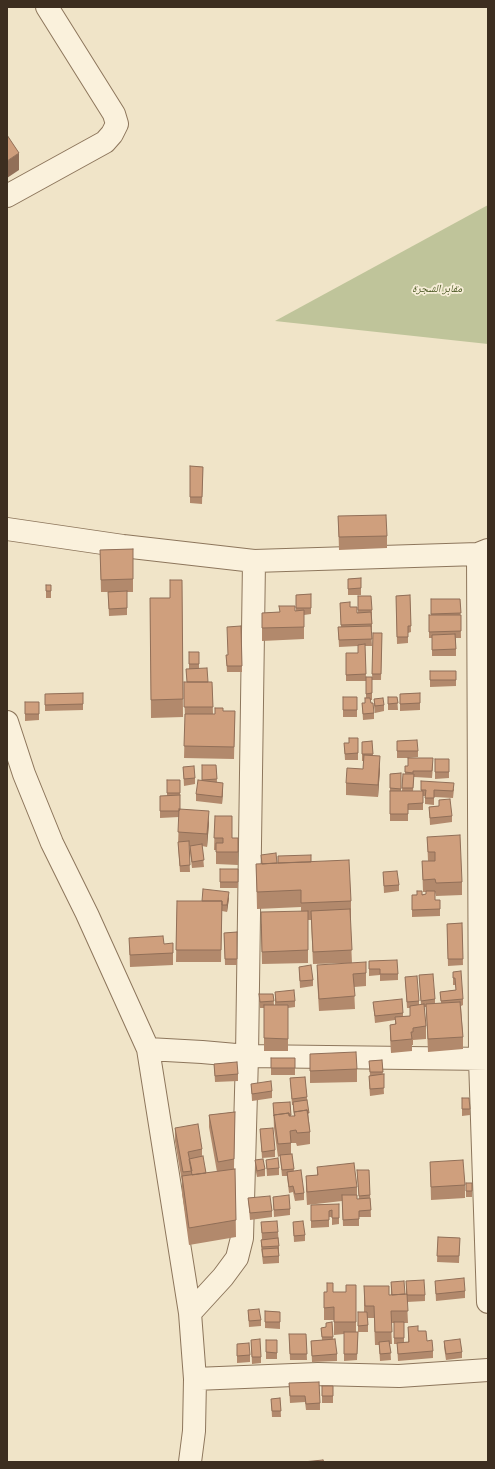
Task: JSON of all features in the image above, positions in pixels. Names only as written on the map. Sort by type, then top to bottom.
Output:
[{"type":"street","points":[[7,196],[105,142],[112,134],[117,124],[114,114],[47,7]]},
{"type":"street","points":[[7,529],[123,546],[254,561],[483,552],[484,1059],[488,1302]]},
{"type":"street","points":[[190,1313],[237,1258],[242,1238],[247,1056],[254,561]]},
{"type":"street","points":[[7,722],[24,774],[52,843],[87,914],[148,1049],[190,1313],[195,1379],[194,1431],[190,1462]]},
{"type":"street","points":[[148,1049],[247,1056],[484,1059]]},
{"type":"street","points":[[195,1379],[318,1374],[399,1376],[488,1370]]},
{"type":"green space","name":"مقابر الشجرة","points":[[488,205],[488,344],[275,321]]},
{"type":"building","points":[[7,135],[19,153],[7,161]]},
{"type":"building","points":[[190,466],[203,467],[202,497],[190,497]]},
{"type":"building","points":[[386,515],[387,536],[339,537],[338,516]]},
{"type":"building","points":[[133,549],[133,579],[101,580],[100,550]]},
{"type":"building","points":[[361,578],[361,588],[348,589],[348,579]]},
{"type":"building","points":[[170,580],[182,580],[183,699],[151,700],[150,598],[170,598]]},
{"type":"building","points":[[46,585],[51,585],[51,591],[46,591]]},
{"type":"building","points":[[127,591],[127,608],[109,609],[108,592]]},
{"type":"building","points":[[311,594],[311,608],[296,608],[296,595]]},
{"type":"building","points":[[410,595],[411,626],[408,626],[408,637],[397,637],[396,596]]},
{"type":"building","points":[[358,596],[371,596],[372,610],[358,610]]},
{"type":"building","points":[[431,599],[460,599],[461,613],[431,614]]},
{"type":"building","points":[[350,602],[350,607],[357,607],[357,613],[371,612],[372,624],[341,625],[340,603]]},
{"type":"building","points":[[279,606],[295,606],[295,611],[304,610],[304,627],[262,628],[262,613],[280,612]]},
{"type":"building","points":[[429,615],[461,615],[461,631],[429,632]]},
{"type":"building","points":[[241,626],[242,666],[227,666],[227,627]]},
{"type":"building","points":[[371,626],[372,639],[339,640],[338,627]]},
{"type":"building","points":[[373,633],[382,633],[381,674],[372,674]]},
{"type":"building","points":[[455,634],[456,649],[432,650],[432,635]]},
{"type":"building","points":[[365,644],[366,674],[346,675],[346,653],[358,653],[358,645]]},
{"type":"building","points":[[189,652],[199,652],[199,664],[189,664]]},
{"type":"building","points":[[207,668],[208,682],[187,682],[186,669]]},
{"type":"building","points":[[430,671],[456,671],[456,680],[430,680]]},
{"type":"building","points":[[366,677],[372,677],[372,693],[366,694]]},
{"type":"building","points":[[184,682],[212,682],[213,707],[184,707]]},
{"type":"building","points":[[83,693],[83,704],[45,705],[45,694]]},
{"type":"building","points":[[420,693],[420,703],[400,704],[400,694]]},
{"type":"building","points":[[343,697],[357,697],[357,710],[343,710]]},
{"type":"building","points":[[388,697],[397,697],[398,703],[388,704]]},
{"type":"building","points":[[365,698],[370,698],[371,703],[373,703],[374,713],[363,714],[362,703],[365,703]]},
{"type":"building","points":[[383,698],[384,705],[375,706],[374,699]]},
{"type":"building","points":[[25,702],[39,702],[39,714],[25,714]]},
{"type":"building","points":[[215,708],[223,708],[223,711],[235,711],[234,747],[184,746],[185,714],[215,714]]},
{"type":"building","points":[[349,738],[358,738],[358,753],[345,754],[344,743],[349,743]]},
{"type":"building","points":[[417,740],[418,751],[397,751],[397,741]]},
{"type":"building","points":[[372,741],[373,754],[362,754],[362,742]]},
{"type":"building","points":[[364,755],[380,756],[378,785],[346,783],[347,768],[363,769]]},
{"type":"building","points":[[408,758],[433,758],[432,771],[413,771],[413,773],[405,772],[405,766],[408,766]]},
{"type":"building","points":[[435,759],[449,759],[449,772],[435,772]]},
{"type":"building","points":[[202,765],[216,765],[217,779],[202,780]]},
{"type":"building","points":[[194,766],[195,778],[184,779],[183,767]]},
{"type":"building","points":[[401,773],[401,789],[390,788],[390,774]]},
{"type":"building","points":[[403,774],[414,774],[413,788],[402,788]]},
{"type":"building","points":[[167,780],[180,780],[180,793],[167,793]]},
{"type":"building","points":[[198,780],[223,783],[222,797],[196,794]]},
{"type":"building","points":[[421,781],[454,783],[453,791],[434,790],[434,798],[425,798],[426,790],[421,790]]},
{"type":"building","points":[[390,791],[423,791],[423,803],[408,804],[408,814],[390,814]]},
{"type":"building","points":[[180,795],[179,811],[160,811],[160,796]]},
{"type":"building","points":[[450,799],[452,816],[430,818],[429,807],[439,806],[439,800]]},
{"type":"building","points":[[179,809],[209,811],[207,834],[178,832]]},
{"type":"building","points":[[215,816],[232,816],[232,838],[238,838],[238,852],[216,852],[216,843],[223,843],[223,838],[214,838]]},
{"type":"building","points":[[460,835],[462,882],[436,883],[435,879],[423,880],[422,861],[435,861],[435,852],[428,852],[427,837]]},
{"type":"building","points":[[189,841],[190,865],[180,866],[178,842]]},
{"type":"building","points":[[202,844],[204,860],[192,862],[190,846]]},
{"type":"building","points":[[276,853],[277,863],[262,864],[261,855]]},
{"type":"building","points":[[311,855],[311,862],[278,863],[278,856]]},
{"type":"building","points":[[349,860],[351,901],[301,903],[301,890],[257,892],[256,864]]},
{"type":"building","points":[[220,869],[238,869],[238,882],[220,882]]},
{"type":"building","points":[[397,871],[399,885],[384,886],[383,872]]},
{"type":"building","points":[[203,889],[229,892],[227,905],[222,905],[222,901],[202,901]]},
{"type":"building","points":[[417,891],[422,891],[422,895],[426,894],[426,891],[435,891],[435,900],[440,900],[440,909],[412,910],[412,895],[417,895]]},
{"type":"building","points":[[177,901],[222,901],[221,950],[176,950]]},
{"type":"building","points":[[350,909],[352,950],[313,952],[311,911]]},
{"type":"building","points":[[308,911],[308,950],[262,952],[261,912]]},
{"type":"building","points":[[462,923],[463,959],[448,959],[447,924]]},
{"type":"building","points":[[237,932],[237,959],[225,959],[224,933]]},
{"type":"building","points":[[163,936],[164,944],[173,943],[173,953],[130,955],[129,938]]},
{"type":"building","points":[[397,960],[398,974],[380,974],[380,969],[369,969],[369,961]]},
{"type":"building","points":[[366,962],[366,973],[353,974],[355,996],[319,999],[317,965]]},
{"type":"building","points":[[311,965],[313,980],[300,981],[299,967]]},
{"type":"building","points":[[461,971],[463,999],[441,1001],[440,992],[456,990],[453,972]]},
{"type":"building","points":[[433,974],[435,999],[421,1001],[419,975]]},
{"type":"building","points":[[417,976],[419,1001],[407,1002],[405,977]]},
{"type":"building","points":[[294,990],[295,1001],[276,1002],[275,992]]},
{"type":"building","points":[[259,994],[273,994],[274,1001],[260,1002]]},
{"type":"building","points":[[402,999],[403,1013],[375,1016],[373,1002]]},
{"type":"building","points":[[460,1002],[463,1037],[428,1039],[426,1004]]},
{"type":"building","points":[[424,1004],[426,1026],[413,1028],[413,1032],[411,1032],[412,1039],[391,1041],[390,1025],[396,1024],[395,1017],[410,1016],[410,1006]]},
{"type":"building","points":[[264,1005],[288,1005],[288,1039],[264,1038]]},
{"type":"building","points":[[356,1052],[357,1069],[310,1071],[310,1054]]},
{"type":"building","points":[[271,1058],[295,1058],[295,1068],[271,1068]]},
{"type":"building","points":[[382,1060],[383,1072],[370,1072],[369,1061]]},
{"type":"building","points":[[237,1062],[238,1074],[215,1076],[214,1064]]},
{"type":"building","points":[[384,1074],[384,1088],[370,1089],[369,1076]]},
{"type":"building","points":[[305,1077],[307,1097],[292,1099],[290,1078]]},
{"type":"building","points":[[271,1081],[272,1091],[252,1094],[251,1084]]},
{"type":"building","points":[[462,1098],[469,1098],[470,1109],[462,1109]]},
{"type":"building","points":[[307,1100],[309,1113],[307,1110],[294,1112],[293,1102]]},
{"type":"building","points":[[290,1102],[291,1115],[289,1115],[289,1113],[274,1116],[273,1103]]},
{"type":"building","points":[[307,1110],[310,1132],[297,1133],[296,1130],[290,1131],[291,1143],[278,1144],[274,1115],[289,1113],[289,1116],[295,1116],[294,1112]]},
{"type":"building","points":[[235,1112],[234,1159],[218,1162],[209,1115]]},
{"type":"building","points":[[198,1124],[202,1149],[188,1152],[192,1171],[183,1172],[175,1128]]},
{"type":"building","points":[[273,1128],[275,1150],[262,1152],[260,1129]]},
{"type":"building","points":[[292,1154],[294,1169],[282,1170],[280,1155]]},
{"type":"building","points":[[203,1156],[206,1173],[192,1175],[189,1159]]},
{"type":"building","points":[[278,1158],[279,1168],[267,1169],[266,1160]]},
{"type":"building","points":[[263,1159],[265,1169],[257,1171],[255,1160]]},
{"type":"building","points":[[463,1160],[465,1185],[431,1187],[430,1162]]},
{"type":"building","points":[[354,1163],[357,1187],[307,1192],[306,1176],[318,1175],[317,1167]]},
{"type":"building","points":[[235,1169],[236,1220],[189,1228],[182,1176]]},
{"type":"building","points":[[301,1170],[304,1193],[295,1194],[293,1186],[289,1187],[287,1172]]},
{"type":"building","points":[[357,1170],[369,1170],[370,1195],[359,1196]]},
{"type":"building","points":[[466,1183],[472,1183],[472,1191],[466,1191]]},
{"type":"building","points":[[289,1195],[290,1209],[274,1210],[273,1197]]},
{"type":"building","points":[[342,1195],[357,1195],[357,1199],[370,1198],[371,1210],[359,1211],[359,1219],[343,1220]]},
{"type":"building","points":[[270,1196],[272,1211],[250,1213],[248,1198]]},
{"type":"building","points":[[339,1204],[339,1218],[332,1218],[332,1210],[329,1211],[329,1220],[311,1221],[311,1205]]},
{"type":"building","points":[[277,1221],[278,1232],[262,1233],[261,1222]]},
{"type":"building","points":[[303,1221],[305,1235],[294,1236],[293,1222]]},
{"type":"building","points":[[438,1237],[460,1238],[459,1256],[437,1256]]},
{"type":"building","points":[[278,1238],[279,1246],[262,1247],[261,1240]]},
{"type":"building","points":[[278,1248],[279,1256],[263,1257],[262,1249]]},
{"type":"building","points":[[464,1278],[465,1291],[436,1294],[435,1281]]},
{"type":"building","points":[[424,1280],[425,1295],[407,1295],[406,1281]]},
{"type":"building","points":[[404,1281],[405,1294],[392,1295],[391,1282]]},
{"type":"building","points":[[327,1283],[333,1283],[333,1292],[346,1292],[346,1285],[356,1285],[356,1322],[334,1322],[334,1307],[324,1308],[324,1292],[327,1292]]},
{"type":"building","points":[[364,1286],[389,1286],[389,1295],[407,1294],[408,1311],[391,1311],[392,1332],[375,1332],[374,1306],[365,1306]]},
{"type":"building","points":[[259,1309],[261,1320],[249,1321],[248,1310]]},
{"type":"building","points":[[265,1311],[280,1312],[280,1322],[265,1322]]},
{"type":"building","points":[[358,1312],[367,1312],[368,1325],[358,1326]]},
{"type":"building","points":[[332,1322],[333,1337],[322,1337],[321,1328],[326,1327],[326,1323]]},
{"type":"building","points":[[394,1322],[404,1322],[404,1338],[394,1338]]},
{"type":"building","points":[[418,1326],[418,1331],[426,1331],[427,1341],[432,1340],[433,1351],[398,1354],[397,1343],[409,1342],[408,1327]]},
{"type":"building","points":[[344,1332],[358,1332],[357,1354],[344,1354]]},
{"type":"building","points":[[289,1334],[306,1334],[307,1354],[290,1354]]},
{"type":"building","points":[[260,1339],[261,1357],[252,1357],[251,1340]]},
{"type":"building","points":[[335,1339],[337,1354],[312,1356],[311,1341]]},
{"type":"building","points":[[460,1339],[462,1352],[446,1354],[444,1341]]},
{"type":"building","points":[[266,1340],[277,1340],[277,1353],[266,1352]]},
{"type":"building","points":[[389,1341],[391,1353],[380,1354],[379,1342]]},
{"type":"building","points":[[249,1343],[250,1355],[237,1356],[237,1344]]},
{"type":"building","points":[[319,1382],[320,1403],[306,1404],[305,1396],[290,1396],[289,1383]]},
{"type":"building","points":[[322,1386],[333,1386],[333,1396],[322,1396]]},
{"type":"building","points":[[280,1398],[281,1411],[272,1411],[271,1399]]},
{"type":"building","points":[[323,1460],[324,1462],[303,1462]]}]
